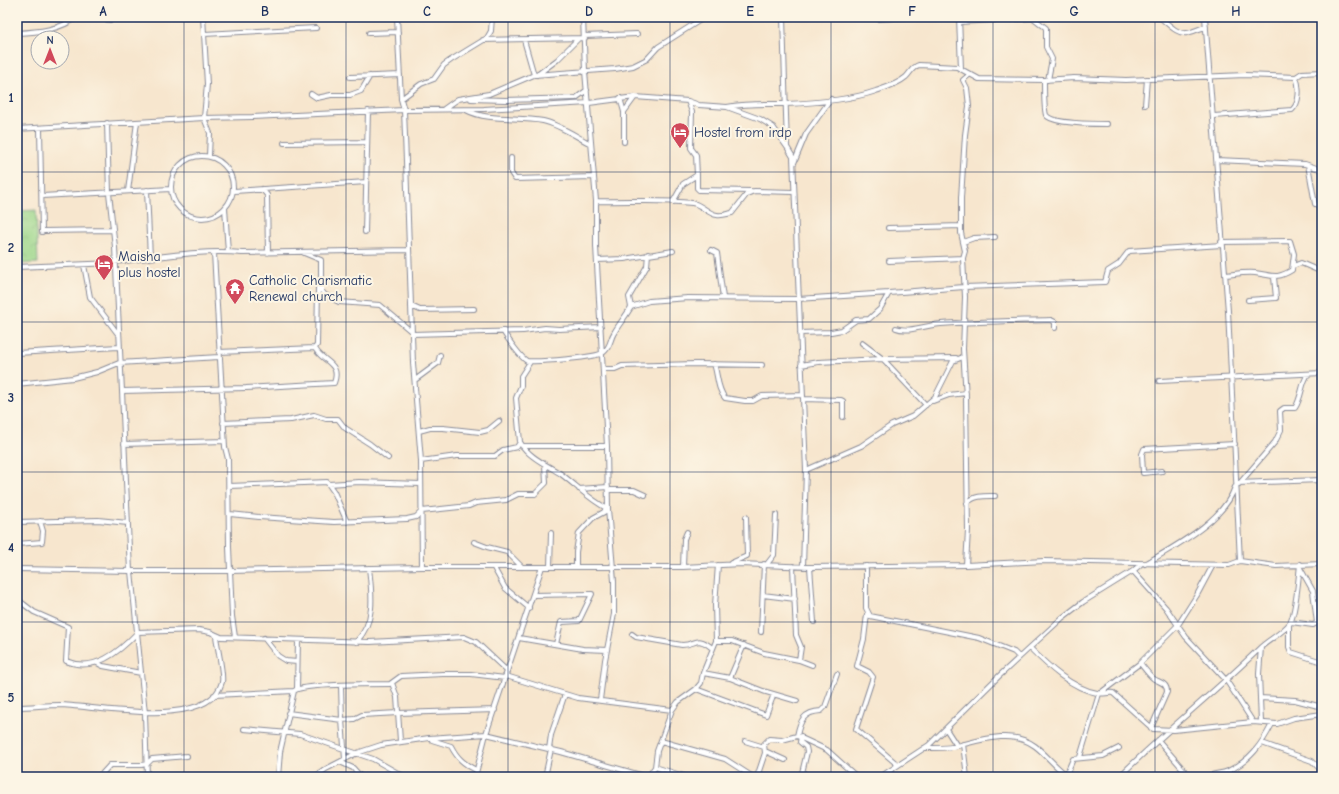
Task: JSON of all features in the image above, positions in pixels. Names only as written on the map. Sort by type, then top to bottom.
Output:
[{"type":"street","points":[[17,32],[45,30],[65,25],[77,17]]},
{"type":"street","points":[[95,17],[110,20],[116,17]]},
{"type":"street","points":[[204,17],[207,84],[204,118],[210,133],[209,156]]},
{"type":"street","points":[[397,17],[401,99],[404,110],[412,333],[421,461],[422,567]]},
{"type":"street","points":[[401,99],[421,84],[434,79],[444,65],[490,34],[492,17]]},
{"type":"street","points":[[583,17],[585,37],[585,71],[589,103],[593,177],[596,201],[597,260],[607,446],[607,508],[614,566],[614,614],[600,700]]},
{"type":"street","points":[[535,75],[615,69],[633,66],[647,58],[658,47],[705,17]]},
{"type":"street","points":[[783,17],[787,147]]},
{"type":"street","points":[[878,17],[879,19],[910,17]]},
{"type":"street","points":[[959,17],[961,70]]},
{"type":"street","points":[[1159,17],[1181,33],[1206,27]]},
{"type":"street","points":[[1206,17],[1222,243],[1226,275],[1240,561]]},
{"type":"street","points":[[960,22],[1032,18],[1046,28],[1046,47],[1052,59],[1046,80],[1046,111],[1049,117],[1056,120],[1082,124],[1107,124]]},
{"type":"street","points":[[204,34],[316,28]]},
{"type":"street","points":[[369,33],[398,32]]},
{"type":"street","points":[[483,40],[578,39],[585,37],[637,34]]},
{"type":"street","points":[[444,110],[463,98],[489,94],[535,75],[557,60],[578,39]]},
{"type":"street","points":[[524,40],[535,75]]},
{"type":"street","points":[[17,129],[40,129],[66,125],[204,118],[368,111],[444,110],[589,103],[635,97],[688,101],[699,105],[727,107],[746,104],[786,104],[831,99],[875,91],[897,83],[907,76],[913,66],[919,64],[956,68],[979,79],[1046,80],[1074,78],[1114,80],[1211,78],[1245,75],[1296,77],[1302,72],[1320,72],[1322,77]]},
{"type":"street","points":[[350,76],[400,75]]},
{"type":"street","points":[[966,565],[966,393],[963,356],[965,250],[961,226],[961,177],[969,106],[967,88],[963,80],[969,75]]},
{"type":"street","points":[[311,94],[317,98],[331,95],[350,95],[361,91],[370,76]]},
{"type":"street","points":[[1214,116],[1292,110],[1297,106],[1299,84],[1296,77]]},
{"type":"street","points":[[1145,105],[1147,79]]},
{"type":"street","points":[[463,98],[505,100],[576,98],[587,90]]},
{"type":"street","points":[[624,112],[635,97]]},
{"type":"street","points":[[620,98],[624,112],[624,142]]},
{"type":"street","points":[[792,167],[806,134],[831,99]]},
{"type":"street","points":[[688,101],[692,112],[692,148],[696,155],[697,188],[704,192],[794,192]]},
{"type":"street","points":[[727,107],[768,123],[792,154],[806,470],[803,567]]},
{"type":"street","points":[[465,109],[479,116],[514,117],[545,122],[591,144]]},
{"type":"street","points":[[365,232],[366,142],[368,111]]},
{"type":"street","points":[[128,191],[137,122]]},
{"type":"street","points":[[107,123],[109,193],[113,230],[118,347],[122,391],[130,571],[145,713],[147,777]]},
{"type":"street","points":[[40,129],[42,232],[113,230]]},
{"type":"street","points":[[284,143],[366,142]]},
{"type":"street","points":[[196,156],[209,156],[221,162],[230,172],[234,191],[225,208],[214,216],[202,218],[189,215],[178,207],[172,196],[171,189],[171,183],[175,171],[184,161],[196,156]]},
{"type":"street","points":[[511,158],[511,173],[515,179],[593,177]]},
{"type":"street","points":[[1217,160],[1308,165],[1322,170]]},
{"type":"street","points":[[1308,165],[1315,204],[1322,206]]},
{"type":"street","points":[[673,202],[687,180],[697,175]]},
{"type":"street","points":[[234,191],[366,182]]},
{"type":"street","points":[[42,196],[171,189]]},
{"type":"street","points":[[262,189],[267,195]]},
{"type":"street","points":[[268,253],[267,195],[270,189]]},
{"type":"street","points":[[147,190],[150,258]]},
{"type":"street","points":[[596,201],[626,202],[645,200],[693,203],[713,214],[721,215],[732,213],[747,194],[754,191]]},
{"type":"street","points":[[225,208],[228,252]]},
{"type":"street","points":[[888,228],[961,226]]},
{"type":"street","points":[[963,242],[974,238],[995,236]]},
{"type":"street","points":[[631,307],[649,301],[723,298],[798,299],[964,287],[1105,282],[1108,271],[1120,264],[1129,251],[1222,243],[1290,242],[1294,254],[1293,266],[1292,270],[1283,275],[1274,277],[1255,273],[1226,275]]},
{"type":"street","points":[[17,267],[114,263],[184,254],[214,254],[228,252],[268,253],[301,251],[409,250]]},
{"type":"street","points":[[597,260],[624,259],[673,250]]},
{"type":"street","points":[[711,250],[717,254],[723,298]]},
{"type":"street","points":[[301,251],[321,260],[321,284],[323,294],[339,302],[380,305],[412,333],[529,331],[545,328],[559,329],[601,327]]},
{"type":"street","points":[[214,254],[224,441],[228,460],[232,616],[235,637]]},
{"type":"street","points":[[503,331],[513,343],[517,351],[526,361],[530,362],[566,359],[603,353],[610,345],[612,334],[624,320],[631,307],[629,296],[648,266],[648,254]]},
{"type":"street","points":[[889,261],[964,258]]},
{"type":"street","points":[[1293,266],[1302,263],[1322,272]]},
{"type":"street","points":[[84,264],[90,297],[118,334]]},
{"type":"street","points":[[1248,300],[1276,298],[1274,277]]},
{"type":"street","points":[[315,348],[317,346],[318,287],[321,284]]},
{"type":"street","points":[[800,333],[831,332],[842,330],[856,320],[869,319],[880,309],[889,293]]},
{"type":"street","points":[[411,306],[420,310],[474,309]]},
{"type":"street","points":[[896,328],[906,330],[925,325],[1051,320],[1054,322],[1055,328]]},
{"type":"street","points":[[862,343],[883,359],[926,405]]},
{"type":"street","points":[[17,353],[118,347]]},
{"type":"street","points":[[219,352],[315,348]]},
{"type":"street","points":[[122,391],[221,389],[334,382],[334,369],[332,364],[319,355],[315,348]]},
{"type":"street","points":[[415,380],[438,363],[440,355]]},
{"type":"street","points":[[801,365],[818,362],[957,358],[963,356]]},
{"type":"street","points":[[17,384],[73,378],[98,372],[119,363],[219,357]]},
{"type":"street","points":[[931,402],[939,390],[951,364],[957,358]]},
{"type":"street","points":[[530,362],[522,376],[521,387],[516,398],[521,444],[545,465],[595,502],[607,508]]},
{"type":"street","points":[[603,368],[615,369],[622,366],[714,364],[762,365]]},
{"type":"street","points":[[714,364],[719,377],[719,388],[725,398],[745,401],[753,401],[762,396],[841,400],[843,401],[843,417]]},
{"type":"street","points":[[1159,381],[1322,373]]},
{"type":"street","points":[[880,777],[923,748],[946,729],[1019,657],[1083,602],[1183,541],[1222,510],[1231,498],[1237,482],[1275,442],[1281,430],[1280,411],[1284,408],[1295,408],[1300,401],[1305,378],[1308,374]]},
{"type":"street","points":[[806,470],[861,446],[892,425],[913,416],[931,402],[949,395],[966,393]]},
{"type":"street","points":[[223,423],[291,420],[314,415],[326,419],[338,419],[344,428],[370,444],[388,458]]},
{"type":"street","points":[[419,431],[433,428],[461,429],[480,432],[488,430],[499,421]]},
{"type":"street","points":[[124,444],[224,441]]},
{"type":"street","points":[[421,461],[457,456],[495,456],[503,450],[515,448],[521,444],[607,446]]},
{"type":"street","points":[[1162,472],[1143,473],[1142,454],[1144,449],[1235,444]]},
{"type":"street","points":[[230,514],[347,522],[407,519],[416,517],[422,511],[506,500],[518,494],[535,494],[546,483],[545,465]]},
{"type":"street","points":[[1237,482],[1322,480]]},
{"type":"street","points":[[229,486],[324,482],[329,484],[359,482],[421,484]]},
{"type":"street","points":[[329,484],[347,522]]},
{"type":"street","points":[[579,489],[634,490],[645,495]]},
{"type":"street","points":[[967,503],[971,499],[977,497],[995,496]]},
{"type":"street","points":[[576,567],[576,552],[579,533],[593,518],[604,512],[607,508]]},
{"type":"street","points":[[761,632],[766,564],[774,555],[776,515]]},
{"type":"street","points":[[725,565],[747,556],[746,517]]},
{"type":"street","points":[[17,522],[98,520],[128,523]]},
{"type":"street","points":[[17,544],[35,544],[42,542],[44,531],[40,521]]},
{"type":"street","points":[[683,567],[684,539],[687,532]]},
{"type":"street","points":[[550,567],[552,533]]},
{"type":"street","points":[[474,542],[507,552],[522,567]]},
{"type":"street","points":[[17,569],[231,571],[422,567],[683,567],[766,564],[810,567],[966,565],[1044,561],[1213,565],[1229,565],[1240,561],[1276,566],[1322,564]]},
{"type":"street","points":[[315,777],[357,753],[400,741],[486,734],[550,749],[647,777],[655,767],[656,756],[672,710],[678,702],[696,689],[701,683],[703,673],[716,641],[715,604],[718,565]]},
{"type":"street","points":[[1080,757],[1099,694],[1140,663],[1178,625],[1197,595],[1213,565]]},
{"type":"street","points":[[793,566],[796,635],[801,650],[799,660]]},
{"type":"street","points":[[866,566],[867,614],[864,639],[857,666],[869,672],[873,677],[856,729],[898,765]]},
{"type":"street","points":[[1300,566],[1290,624],[1289,647],[1291,652],[1322,662]]},
{"type":"street","points":[[1119,777],[1182,717],[1226,680],[1261,646],[1290,624],[1313,625],[1317,623],[1313,591],[1300,566]]},
{"type":"street","points":[[475,777],[486,734],[542,567]]},
{"type":"street","points":[[810,567],[814,622]]},
{"type":"street","points":[[356,642],[362,636],[371,615],[372,606],[369,568]]},
{"type":"street","points":[[494,568],[505,588],[529,608]]},
{"type":"street","points":[[1133,571],[1166,608],[1199,652],[1226,680],[1253,722]]},
{"type":"street","points":[[533,594],[592,594],[579,621],[561,622],[556,644]]},
{"type":"street","points":[[763,595],[795,599]]},
{"type":"street","points":[[17,599],[34,612],[68,627],[66,661],[72,664],[103,661],[116,653],[137,632],[199,630],[210,632],[216,636],[356,642],[395,642],[464,637],[476,642],[507,671]]},
{"type":"street","points":[[867,614],[879,618],[979,638],[1014,652],[1019,657]]},
{"type":"street","points":[[632,634],[636,637],[682,645],[688,645],[697,641],[705,642],[712,648]]},
{"type":"street","points":[[17,707],[58,705],[145,713],[188,710],[201,706],[214,694],[222,682],[216,636]]},
{"type":"street","points":[[264,638],[278,656],[286,661],[297,662]]},
{"type":"street","points":[[518,638],[583,650],[607,650]]},
{"type":"street","points":[[278,777],[278,763],[283,732],[295,690],[298,640]]},
{"type":"street","points":[[716,641],[732,641],[767,654],[799,660],[812,665]]},
{"type":"street","points":[[730,678],[744,645]]},
{"type":"street","points":[[1261,646],[1261,722]]},
{"type":"street","points":[[1030,648],[1042,660],[1073,684],[1085,690],[1099,694],[1113,693],[1152,729],[1190,777]]},
{"type":"street","points":[[97,662],[103,666],[141,673]]},
{"type":"street","points":[[1140,663],[1153,678],[1164,683],[1167,687],[1167,692],[1152,729]]},
{"type":"street","points":[[703,673],[730,678],[797,701]]},
{"type":"street","points":[[214,694],[392,683],[400,676],[477,674],[506,677],[588,700],[600,700],[672,710]]},
{"type":"street","points":[[801,777],[807,752],[806,748],[800,742],[800,721],[809,713],[821,711],[825,707],[837,674]]},
{"type":"street","points":[[392,683],[396,690],[400,741]]},
{"type":"street","points":[[341,686],[342,720],[346,759],[361,777]]},
{"type":"street","points":[[696,689],[766,715],[774,694]]},
{"type":"street","points":[[545,777],[551,735],[565,694]]},
{"type":"street","points":[[1260,698],[1295,700],[1322,708]]},
{"type":"street","points":[[288,713],[342,720],[354,719],[362,715],[494,710]]},
{"type":"street","points":[[1152,729],[1168,731],[1253,722],[1272,724],[1322,714]]},
{"type":"street","points":[[1207,777],[1240,765],[1262,743],[1272,724]]},
{"type":"street","points":[[244,728],[300,734],[373,759],[405,777]]},
{"type":"street","points":[[946,729],[957,746]]},
{"type":"street","points":[[757,777],[765,749],[764,744],[769,739],[782,740],[799,736],[827,750],[857,777]]},
{"type":"street","points":[[923,748],[957,746],[1009,736],[1022,739],[1036,746],[1067,776]]},
{"type":"street","points":[[429,738],[451,746],[457,757],[464,764],[476,770]]},
{"type":"street","points":[[661,741],[725,759],[753,777]]},
{"type":"street","points":[[745,741],[765,749],[785,760]]},
{"type":"street","points":[[1262,743],[1312,761],[1322,771]]},
{"type":"street","points":[[963,744],[967,777]]},
{"type":"street","points":[[1067,776],[1073,759],[1080,757],[1103,756],[1119,748]]},
{"type":"street","points":[[366,750],[373,759]]},
{"type":"street","points":[[99,777],[110,765],[147,764],[152,758],[187,756]]},
{"type":"street","points":[[340,762],[353,768]]},
{"type":"street","points":[[655,767],[687,777]]},
{"type":"street","points":[[1058,777],[1067,776]]},
{"type":"green space","points":[[36,210],[38,263],[17,264],[17,211]]},
{"type":"place","name":"Hostel from irdp","points":[[680,149]]},
{"type":"place","name":"Maisha plus hostel","points":[[104,281]]},
{"type":"place","name":"Catholic Charismatic Renewal church","points":[[235,305]]}]
